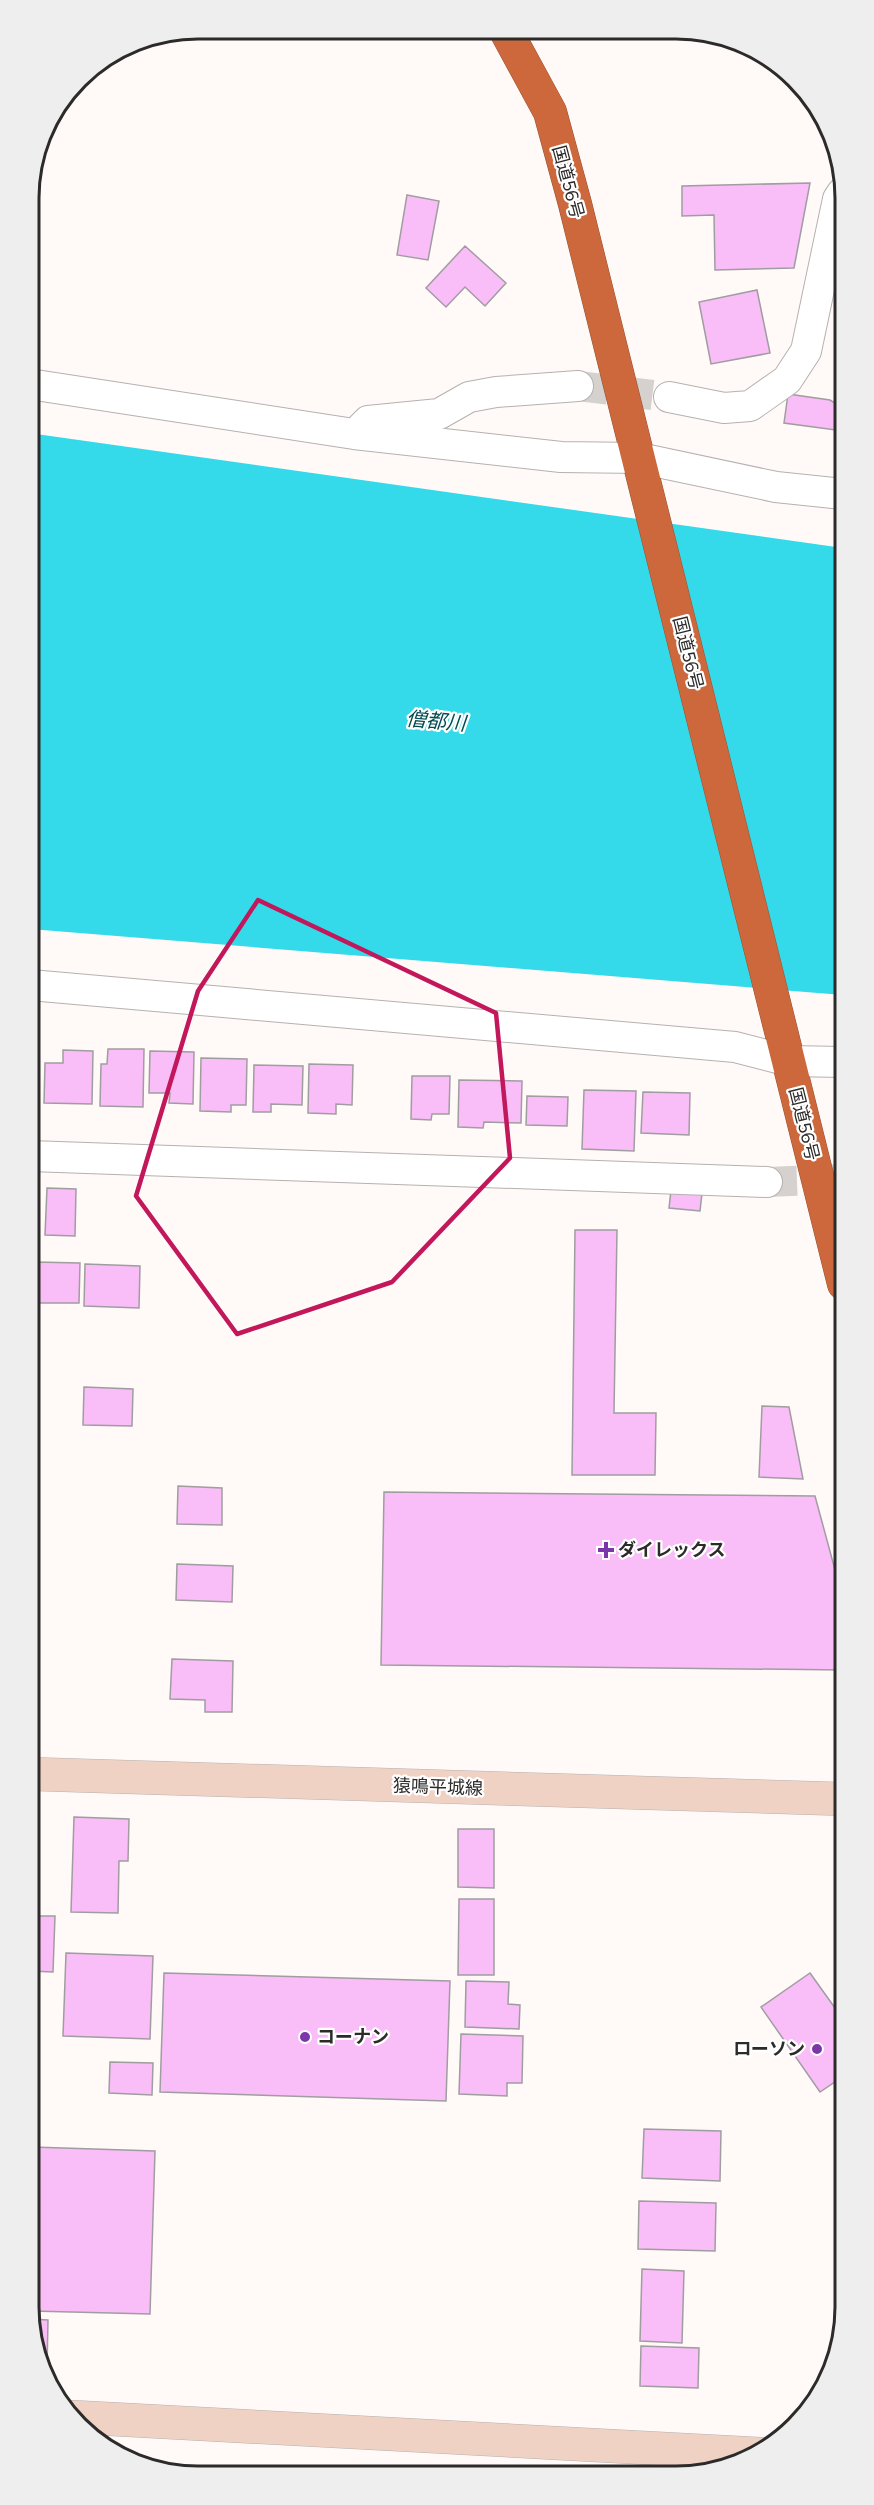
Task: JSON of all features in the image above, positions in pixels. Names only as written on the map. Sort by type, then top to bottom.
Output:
[{"type":"highway","name":"国道56号","points":[[511,39],[550,112],[641,464],[835,1248]]},
{"type":"main road","name":"猿鳴平城線","points":[[39,1774],[835,1799]]},
{"type":"main road","points":[[84,2417],[739,2453]]},
{"type":"street","points":[[669,397],[724,408],[750,406],[787,380],[806,351],[835,213]]},
{"type":"street","points":[[39,386],[354,434],[641,464],[776,487],[835,493]]},
{"type":"street","points":[[354,434],[368,421],[439,414],[469,397],[496,392],[578,386]]},
{"type":"street","points":[[39,986],[735,1047],[789,1061],[835,1062]]},
{"type":"street","points":[[39,1156],[767,1182]]},
{"type":"highlighted area","points":[[258,900],[496,1013],[510,1158],[392,1282],[237,1334],[136,1196],[198,991]]},
{"type":"water","name":"僧都川","points":[[39,434],[835,547],[835,994],[39,930]]},
{"type":"building","points":[[810,183],[794,268],[715,270],[714,215],[682,216],[682,186]]},
{"type":"building","points":[[407,195],[439,201],[428,260],[397,255]]},
{"type":"building","points":[[465,246],[506,283],[485,306],[465,287],[446,307],[426,288]]},
{"type":"building","points":[[757,290],[770,353],[711,364],[699,302]]},
{"type":"building","points":[[788,394],[830,400],[835,403],[835,430],[784,423]]},
{"type":"building","points":[[108,1049],[144,1049],[143,1107],[100,1106],[101,1064],[107,1064]]},
{"type":"building","points":[[63,1050],[93,1051],[92,1104],[44,1103],[45,1063],[63,1063]]},
{"type":"building","points":[[150,1051],[194,1052],[193,1104],[169,1103],[170,1093],[149,1093]]},
{"type":"building","points":[[201,1058],[247,1059],[246,1105],[231,1105],[231,1112],[200,1111]]},
{"type":"building","points":[[309,1064],[353,1065],[352,1105],[336,1104],[336,1114],[308,1113]]},
{"type":"building","points":[[254,1065],[303,1066],[302,1105],[271,1104],[271,1112],[253,1112]]},
{"type":"building","points":[[412,1076],[450,1076],[449,1114],[432,1114],[431,1120],[411,1119]]},
{"type":"building","points":[[459,1080],[522,1081],[521,1123],[484,1122],[483,1128],[458,1127]]},
{"type":"building","points":[[584,1090],[636,1091],[634,1151],[582,1149]]},
{"type":"building","points":[[643,1092],[690,1093],[689,1135],[641,1133]]},
{"type":"building","points":[[527,1096],[568,1097],[567,1126],[526,1125]]},
{"type":"building","points":[[672,1181],[703,1184],[700,1211],[669,1208]]},
{"type":"building","points":[[47,1188],[76,1189],[75,1236],[45,1235]]},
{"type":"building","points":[[575,1230],[617,1230],[614,1413],[656,1413],[655,1475],[572,1475]]},
{"type":"building","points":[[39,1262],[80,1263],[79,1303],[39,1303]]},
{"type":"building","points":[[85,1264],[140,1266],[139,1308],[84,1306]]},
{"type":"building","points":[[84,1387],[133,1389],[132,1426],[83,1425]]},
{"type":"building","points":[[762,1406],[789,1407],[803,1479],[759,1477]]},
{"type":"building","points":[[178,1486],[222,1488],[222,1525],[177,1524]]},
{"type":"building","name":"ダイレックス","points":[[384,1492],[815,1496],[835,1570],[835,1670],[381,1665]]},
{"type":"building","points":[[177,1564],[233,1566],[232,1602],[176,1600]]},
{"type":"building","points":[[172,1659],[233,1661],[232,1712],[205,1712],[205,1700],[170,1699]]},
{"type":"building","points":[[74,1817],[129,1819],[128,1861],[119,1861],[118,1913],[71,1912]]},
{"type":"building","points":[[458,1829],[494,1829],[494,1888],[458,1887]]},
{"type":"building","points":[[459,1899],[494,1899],[494,1975],[458,1975]]},
{"type":"building","points":[[39,1916],[55,1916],[53,1972],[39,1971]]},
{"type":"building","points":[[66,1953],[153,1956],[150,2039],[63,2036]]},
{"type":"building","name":"コーナン","points":[[164,1973],[450,1981],[446,2101],[160,2092]]},
{"type":"building","name":"ローソン","points":[[810,1973],[835,2008],[835,2082],[820,2092],[761,2007]]},
{"type":"building","points":[[466,1981],[509,1982],[508,2004],[520,2005],[519,2029],[465,2027]]},
{"type":"building","points":[[461,2034],[523,2036],[522,2083],[507,2083],[507,2096],[459,2094]]},
{"type":"building","points":[[110,2062],[153,2063],[152,2095],[109,2093]]},
{"type":"building","points":[[644,2129],[721,2131],[720,2181],[642,2178]]},
{"type":"building","points":[[39,2147],[155,2151],[150,2314],[39,2311]]},
{"type":"building","points":[[639,2201],[716,2203],[715,2251],[638,2249]]},
{"type":"building","points":[[642,2269],[684,2271],[682,2343],[640,2341]]},
{"type":"building","points":[[40,2319],[48,2320],[47,2357]]},
{"type":"building","points":[[641,2346],[699,2348],[698,2388],[640,2386]]},
{"type":"tunnel","points":[[578,386],[669,397]]},
{"type":"tunnel","points":[[767,1182],[835,1179]]},
{"type":"place","name":"ダイレックス","points":[[606,1550]]},
{"type":"place","name":"コーナン","points":[[305,2037]]},
{"type":"place","name":"ローソン","points":[[817,2049]]}]
